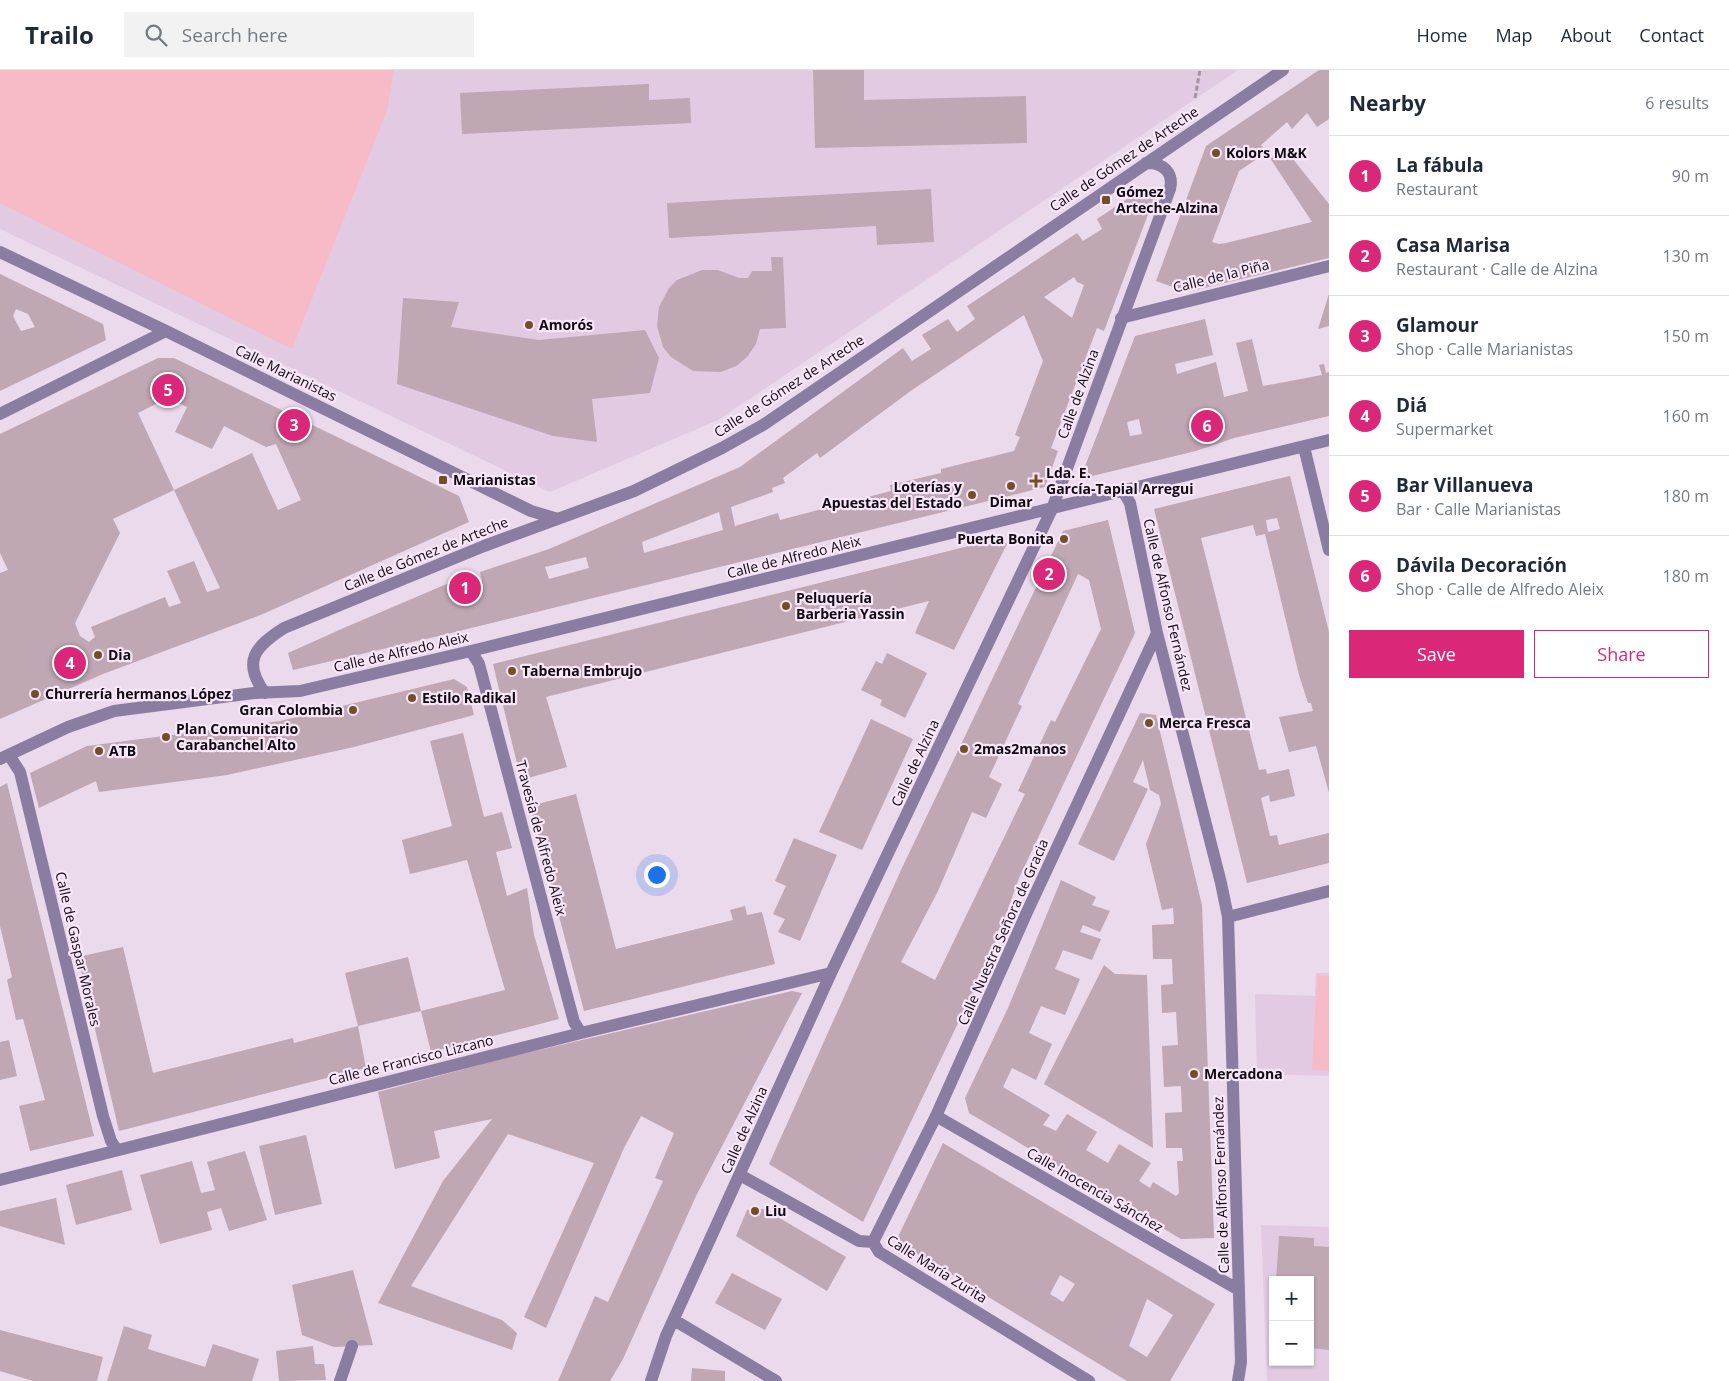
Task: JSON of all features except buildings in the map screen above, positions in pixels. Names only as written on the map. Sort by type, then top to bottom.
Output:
[{"type":"street","name":"Calle de Gómez de Arteche","points":[[265,693],[257,683],[253,670],[254,656],[258,646],[284,628],[484,546],[634,491],[722,448],[763,425],[1283,70]]},
{"type":"street","name":"Calle de Alzina","points":[[651,1381],[674,1320],[831,973],[1052,509],[1172,182],[1162,165],[1146,163]]},
{"type":"street","name":"Calle Marianistas","points":[[0,252],[166,331],[531,511],[558,519]]},
{"type":"street","name":"Calle de la Piña","points":[[1121,318],[1329,266]]},
{"type":"street","points":[[0,414],[166,331]]},
{"type":"street","name":"Calle de Alfredo Aleix","points":[[5,757],[68,727],[114,711],[265,693],[300,691],[471,652],[1329,440]]},
{"type":"street","points":[[1304,447],[1329,550]]},
{"type":"street","name":"Calle de Alfonso Fernández","points":[[1123,491],[1130,503],[1157,633],[1228,917],[1241,1362],[1238,1381]]},
{"type":"street","name":"Calle Nuestra Señora de Gracia","points":[[873,1242],[936,1116],[1031,904],[1157,633]]},
{"type":"street","name":"Travesía de Alfredo Aleix","points":[[471,652],[479,664],[574,1022],[581,1033]]},
{"type":"street","name":"Calle de Gaspar Morales","points":[[5,757],[20,772],[103,1116],[111,1142],[117,1150]]},
{"type":"street","points":[[1228,917],[1329,891]]},
{"type":"street","name":"Calle de Francisco Lizcano","points":[[0,1180],[581,1033],[831,973]]},
{"type":"street","name":"Calle Inocencia Sánchez","points":[[936,1116],[1239,1290]]},
{"type":"street","name":"Calle María Zurita","points":[[740,1175],[859,1241],[873,1242],[879,1252],[1089,1381]]},
{"type":"street","points":[[674,1320],[776,1381]]},
{"type":"street","points":[[340,1381],[352,1346]]},
{"type":"path","points":[[1195,98],[1200,70]]},
{"type":"shaded area","name":"Amorós","points":[[0,70],[1238,70],[718,420],[550,492],[0,229]]},
{"type":"shaded area","points":[[0,70],[394,70],[387,111],[292,349],[0,203]]},
{"type":"shaded area","points":[[1316,973],[1329,973],[1329,1076],[1257,1074],[1255,994],[1315,996]]},
{"type":"shaded area","points":[[1317,975],[1329,976],[1329,1071],[1312,1070]]},
{"type":"shaded area","points":[[1261,1225],[1329,1227],[1329,1381],[1267,1381]]},
{"type":"place","name":"Kolors M&K","points":[[1216,153]]},
{"type":"place","name":"Gómez Arteche-Alzina","points":[[1106,200]]},
{"type":"place","name":"Amorós","points":[[529,325]]},
{"type":"place","name":"Bar Villanueva","points":[[168,390]]},
{"type":"place","name":"Glamour","points":[[294,425]]},
{"type":"place","name":"Dávila Decoración","points":[[1207,426]]},
{"type":"place","name":"Marianistas","points":[[443,480]]},
{"type":"place","name":"Lda. E. García-Tapial Arregui","points":[[1036,481]]},
{"type":"place","name":"Dimar","points":[[1011,486]]},
{"type":"place","name":"Loterías y Apuestas del Estado","points":[[972,495]]},
{"type":"place","name":"Puerta Bonita","points":[[1064,539]]},
{"type":"place","name":"Casa Marisa","points":[[1049,574]]},
{"type":"place","name":"La fábula","points":[[465,588]]},
{"type":"place","name":"Peluquería Barberia Yassin","points":[[786,606]]},
{"type":"place","name":"Dia","points":[[98,655]]},
{"type":"place","name":"Diá","points":[[70,663]]},
{"type":"place","name":"Taberna Embrujo","points":[[512,671]]},
{"type":"place","name":"Churrería hermanos López","points":[[35,694]]},
{"type":"place","name":"Estilo Radikal","points":[[412,698]]},
{"type":"place","name":"Gran Colombia","points":[[353,710]]},
{"type":"place","name":"Merca Fresca","points":[[1149,723]]},
{"type":"place","name":"Plan Comunitario Carabanchel Alto","points":[[166,737]]},
{"type":"place","name":"2mas2manos","points":[[964,749]]},
{"type":"place","name":"ATB","points":[[99,751]]},
{"type":"place","name":"Mercadona","points":[[1194,1074]]},
{"type":"place","name":"Liu","points":[[755,1211]]}]
